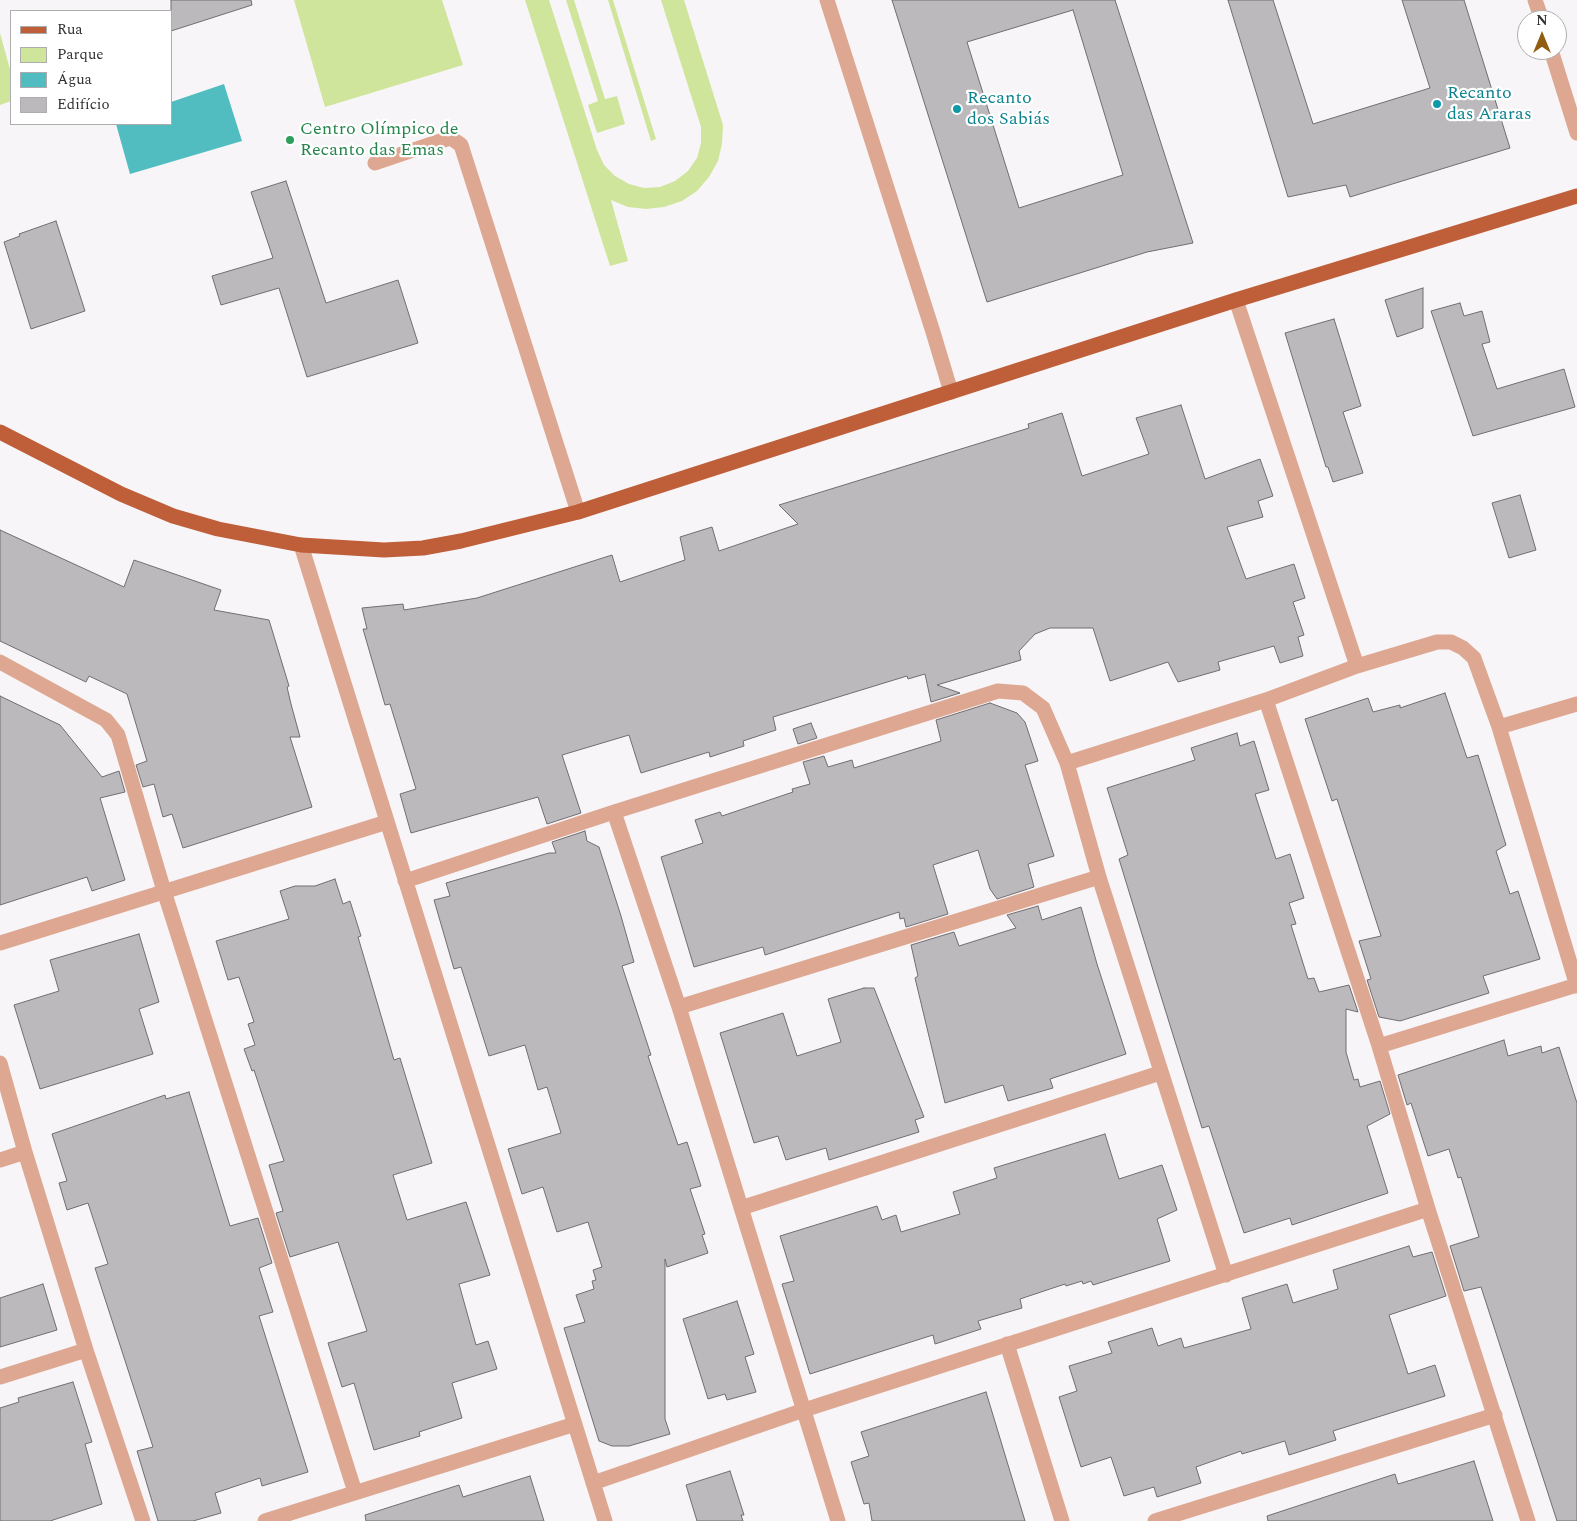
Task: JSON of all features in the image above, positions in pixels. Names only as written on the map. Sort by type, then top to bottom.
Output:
[{"type":"main road","points":[[0,432],[121,494],[173,516],[218,528],[301,545],[384,550],[423,548],[461,542],[578,512],[1236,300],[1577,196]]},
{"type":"street","points":[[827,0],[934,332],[950,392]]},
{"type":"street","points":[[1554,60],[1577,133]]},
{"type":"street","points":[[375,163],[440,140],[451,138],[460,145],[578,512]]},
{"type":"street","points":[[1236,300],[1357,666]]},
{"type":"street","points":[[301,545],[605,1521]]},
{"type":"street","points":[[1067,763],[1266,700],[1357,666],[1437,642],[1451,642],[1474,658],[1499,727],[1577,985],[1379,1046]]},
{"type":"street","points":[[0,662],[106,720],[118,735],[164,891],[356,1492]]},
{"type":"street","points":[[405,881],[614,812],[998,691],[1023,693],[1043,708],[1067,763],[1099,877],[1226,1275]]},
{"type":"street","points":[[1266,700],[1379,1046],[1428,1209],[1528,1521]]},
{"type":"street","points":[[1499,727],[1577,704]]},
{"type":"street","points":[[614,812],[679,1007],[838,1521]]},
{"type":"street","points":[[0,943],[387,822]]},
{"type":"street","points":[[679,1007],[1099,877]]},
{"type":"street","points":[[0,1063],[25,1152],[86,1350],[143,1521]]},
{"type":"street","points":[[741,1208],[1160,1073]]},
{"type":"street","points":[[0,1160],[25,1152]]},
{"type":"street","points":[[593,1483],[804,1410],[1428,1209]]},
{"type":"street","points":[[1007,1344],[1062,1521]]},
{"type":"street","points":[[0,1377],[86,1350]]},
{"type":"street","points":[[1155,1521],[1495,1415]]},
{"type":"street","points":[[265,1521],[575,1424]]},
{"type":"green space","points":[[294,0],[442,0],[463,65],[325,107]]},
{"type":"green space","points":[[525,0],[549,0],[597,150],[604,165],[615,176],[629,184],[644,188],[660,187],[675,181],[688,171],[697,158],[701,143],[701,127],[661,0],[684,0],[723,125],[722,144],[718,161],[709,177],[697,191],[682,201],[664,207],[646,209],[628,207],[611,200],[628,261],[610,266]]},
{"type":"green space","points":[[566,0],[574,0],[605,99],[617,96],[625,124],[597,133],[588,105],[598,101]]},
{"type":"green space","points":[[608,0],[613,0],[656,139],[651,141]]},
{"type":"green space","points":[[0,33],[10,69],[10,101],[0,105]]},
{"type":"water","points":[[224,84],[242,141],[130,174],[116,125],[172,125],[172,102]]},
{"type":"building","points":[[171,0],[251,0],[252,5],[172,31]]},
{"type":"building","name":"Recanto dos Sabiás","points":[[892,0],[1115,0],[1193,243],[1147,252],[987,302]],"holes":[[[1073,10],[1123,175],[1019,208],[967,42]]]},
{"type":"building","name":"Recanto das Araras","points":[[1228,0],[1273,0],[1313,124],[1430,88],[1402,0],[1464,0],[1510,148],[1350,197],[1346,185],[1288,197]]},
{"type":"building","points":[[286,181],[326,303],[398,280],[418,343],[307,377],[279,288],[221,305],[212,276],[273,258],[251,192]]},
{"type":"building","points":[[56,221],[85,311],[31,329],[4,242],[20,236],[19,234]]},
{"type":"building","points":[[1423,288],[1423,328],[1397,337],[1385,300]]},
{"type":"building","points":[[1460,303],[1464,316],[1482,311],[1490,342],[1482,344],[1497,389],[1564,369],[1575,407],[1473,436],[1431,311]]},
{"type":"building","points":[[1334,319],[1361,406],[1343,412],[1363,473],[1333,482],[1328,467],[1326,467],[1285,333]]},
{"type":"building","points":[[1181,405],[1205,479],[1260,459],[1273,496],[1258,501],[1263,517],[1227,527],[1246,579],[1294,564],[1305,598],[1293,602],[1304,635],[1298,637],[1303,656],[1280,663],[1274,646],[1218,662],[1220,670],[1178,682],[1168,662],[1110,681],[1093,628],[1050,628],[1035,634],[1019,651],[1021,660],[937,685],[960,693],[931,702],[925,674],[908,679],[907,676],[773,717],[776,730],[743,741],[744,746],[710,757],[709,752],[641,773],[629,735],[562,755],[581,813],[547,824],[538,797],[411,833],[400,794],[416,789],[390,704],[385,705],[363,629],[367,629],[362,608],[403,604],[404,610],[477,598],[612,555],[620,582],[685,560],[680,537],[712,527],[719,551],[798,524],[779,505],[1029,428],[1028,424],[1062,413],[1082,476],[1149,454],[1136,418]]},
{"type":"building","points":[[1520,495],[1536,550],[1509,558],[1492,503]]},
{"type":"building","points":[[0,530],[124,587],[134,560],[221,590],[214,610],[269,620],[289,686],[287,687],[300,737],[290,737],[312,807],[183,848],[172,814],[163,817],[154,784],[143,787],[136,765],[147,761],[127,694],[89,676],[86,682],[0,641]]},
{"type":"building","points":[[1445,693],[1467,758],[1478,755],[1506,845],[1496,851],[1510,894],[1518,891],[1540,959],[1483,976],[1489,993],[1400,1021],[1379,1017],[1367,980],[1371,979],[1359,941],[1381,936],[1337,799],[1332,801],[1305,719],[1368,698],[1373,712],[1400,705],[1400,708]]},
{"type":"building","points":[[0,696],[60,725],[102,777],[119,771],[125,792],[100,798],[125,880],[92,891],[87,877],[0,905]]},
{"type":"building","points":[[990,703],[1017,713],[1025,722],[1038,761],[1025,765],[1054,856],[1028,864],[1034,887],[997,899],[990,889],[978,850],[933,865],[948,914],[906,927],[904,918],[900,919],[899,912],[765,955],[763,947],[694,967],[661,857],[703,843],[695,820],[720,812],[722,816],[793,792],[792,789],[810,784],[803,762],[824,756],[828,767],[852,760],[854,768],[941,741],[936,720]]},
{"type":"building","points":[[811,723],[817,738],[798,744],[793,729]]},
{"type":"building","points":[[1237,733],[1240,746],[1254,741],[1269,790],[1255,794],[1276,859],[1290,854],[1304,898],[1289,903],[1296,924],[1291,925],[1308,979],[1314,978],[1319,992],[1349,985],[1358,1012],[1346,1009],[1346,1052],[1354,1080],[1358,1079],[1360,1087],[1380,1081],[1390,1114],[1367,1126],[1388,1193],[1292,1225],[1290,1218],[1244,1233],[1209,1126],[1202,1128],[1160,993],[1119,859],[1128,855],[1107,788],[1195,760],[1191,748]]},
{"type":"building","points":[[585,831],[587,841],[599,847],[634,962],[622,966],[651,1055],[648,1056],[678,1145],[687,1142],[701,1186],[690,1189],[705,1234],[702,1235],[708,1253],[667,1267],[665,1259],[665,1419],[670,1434],[629,1446],[612,1446],[599,1441],[564,1328],[585,1322],[576,1295],[594,1289],[592,1281],[596,1280],[593,1270],[602,1267],[588,1222],[557,1232],[543,1187],[522,1194],[508,1149],[561,1133],[547,1087],[538,1090],[525,1045],[489,1056],[461,967],[454,969],[434,900],[450,896],[446,883],[549,853],[556,853],[552,842]]},
{"type":"building","points":[[335,879],[343,904],[350,901],[361,936],[358,937],[394,1060],[400,1058],[432,1163],[393,1175],[407,1220],[466,1202],[490,1275],[459,1284],[476,1345],[488,1341],[497,1369],[452,1383],[462,1418],[419,1432],[420,1436],[374,1450],[354,1383],[342,1387],[328,1343],[367,1331],[338,1242],[290,1257],[276,1213],[283,1211],[269,1165],[284,1161],[254,1070],[252,1071],[244,1049],[255,1045],[248,1024],[254,1022],[239,977],[228,980],[216,941],[289,919],[280,891],[295,886],[315,886]]},
{"type":"building","points":[[1038,906],[1042,920],[1081,907],[1126,1054],[1050,1079],[1053,1088],[1008,1101],[1003,1085],[945,1103],[915,978],[918,976],[911,945],[954,932],[959,946],[1016,928],[1007,915]]},
{"type":"building","points":[[139,934],[159,1002],[139,1009],[153,1054],[40,1089],[14,1005],[59,991],[50,960]]},
{"type":"building","points":[[864,988],[874,988],[924,1117],[915,1120],[919,1132],[829,1160],[826,1148],[786,1160],[778,1136],[754,1143],[720,1033],[783,1013],[797,1056],[841,1042],[828,999]]},
{"type":"building","points":[[1504,1040],[1508,1056],[1541,1046],[1542,1053],[1559,1047],[1577,1103],[1577,1521],[1557,1521],[1481,1287],[1464,1291],[1450,1246],[1479,1237],[1461,1177],[1458,1178],[1449,1149],[1428,1156],[1411,1103],[1407,1105],[1398,1075]]},
{"type":"building","points":[[189,1092],[230,1226],[258,1218],[272,1263],[259,1268],[273,1312],[259,1316],[308,1472],[262,1486],[260,1478],[215,1493],[221,1513],[193,1521],[158,1521],[137,1451],[153,1447],[95,1268],[108,1264],[88,1203],[67,1210],[59,1183],[67,1181],[52,1134],[165,1095],[166,1099]]},
{"type":"building","points":[[1105,1134],[1119,1179],[1162,1165],[1177,1210],[1157,1219],[1170,1261],[1093,1285],[1091,1281],[1083,1284],[1082,1281],[1066,1286],[1065,1284],[1020,1299],[1022,1308],[978,1321],[981,1329],[935,1344],[933,1335],[810,1374],[782,1284],[794,1281],[780,1236],[877,1206],[882,1220],[896,1215],[901,1232],[960,1214],[953,1192],[997,1178],[994,1168]]},
{"type":"building","points":[[1409,1246],[1413,1257],[1432,1252],[1446,1296],[1389,1315],[1408,1374],[1435,1365],[1445,1396],[1333,1431],[1336,1440],[1289,1455],[1285,1441],[1242,1454],[1241,1451],[1196,1467],[1201,1483],[1157,1497],[1154,1487],[1124,1496],[1111,1457],[1081,1467],[1059,1397],[1077,1391],[1069,1366],[1112,1353],[1108,1342],[1152,1328],[1158,1346],[1181,1338],[1184,1348],[1251,1329],[1242,1298],[1287,1284],[1293,1303],[1338,1289],[1333,1270]]},
{"type":"building","points":[[43,1284],[57,1330],[0,1347],[0,1298]]},
{"type":"building","points":[[737,1301],[754,1354],[745,1357],[756,1392],[727,1400],[725,1394],[708,1399],[683,1319]]},
{"type":"building","points":[[73,1382],[92,1442],[85,1444],[102,1504],[50,1521],[0,1521],[0,1408],[19,1402],[18,1398]]},
{"type":"building","points":[[986,1392],[1025,1521],[872,1521],[869,1503],[864,1504],[851,1462],[869,1456],[861,1432]]},
{"type":"building","points":[[1474,1461],[1493,1521],[1268,1521],[1267,1516],[1395,1474],[1398,1484]]},
{"type":"building","points":[[730,1471],[744,1515],[741,1515],[743,1521],[697,1521],[686,1485]]},
{"type":"building","points":[[530,1476],[544,1521],[366,1521],[365,1515],[459,1485],[463,1497]]},
{"type":"place","name":"Recanto das Araras","points":[[1437,104]]},
{"type":"place","name":"Recanto dos Sabiás","points":[[957,109]]},
{"type":"place","name":"Centro Olímpico de Recanto das Emas","points":[[290,140]]}]
